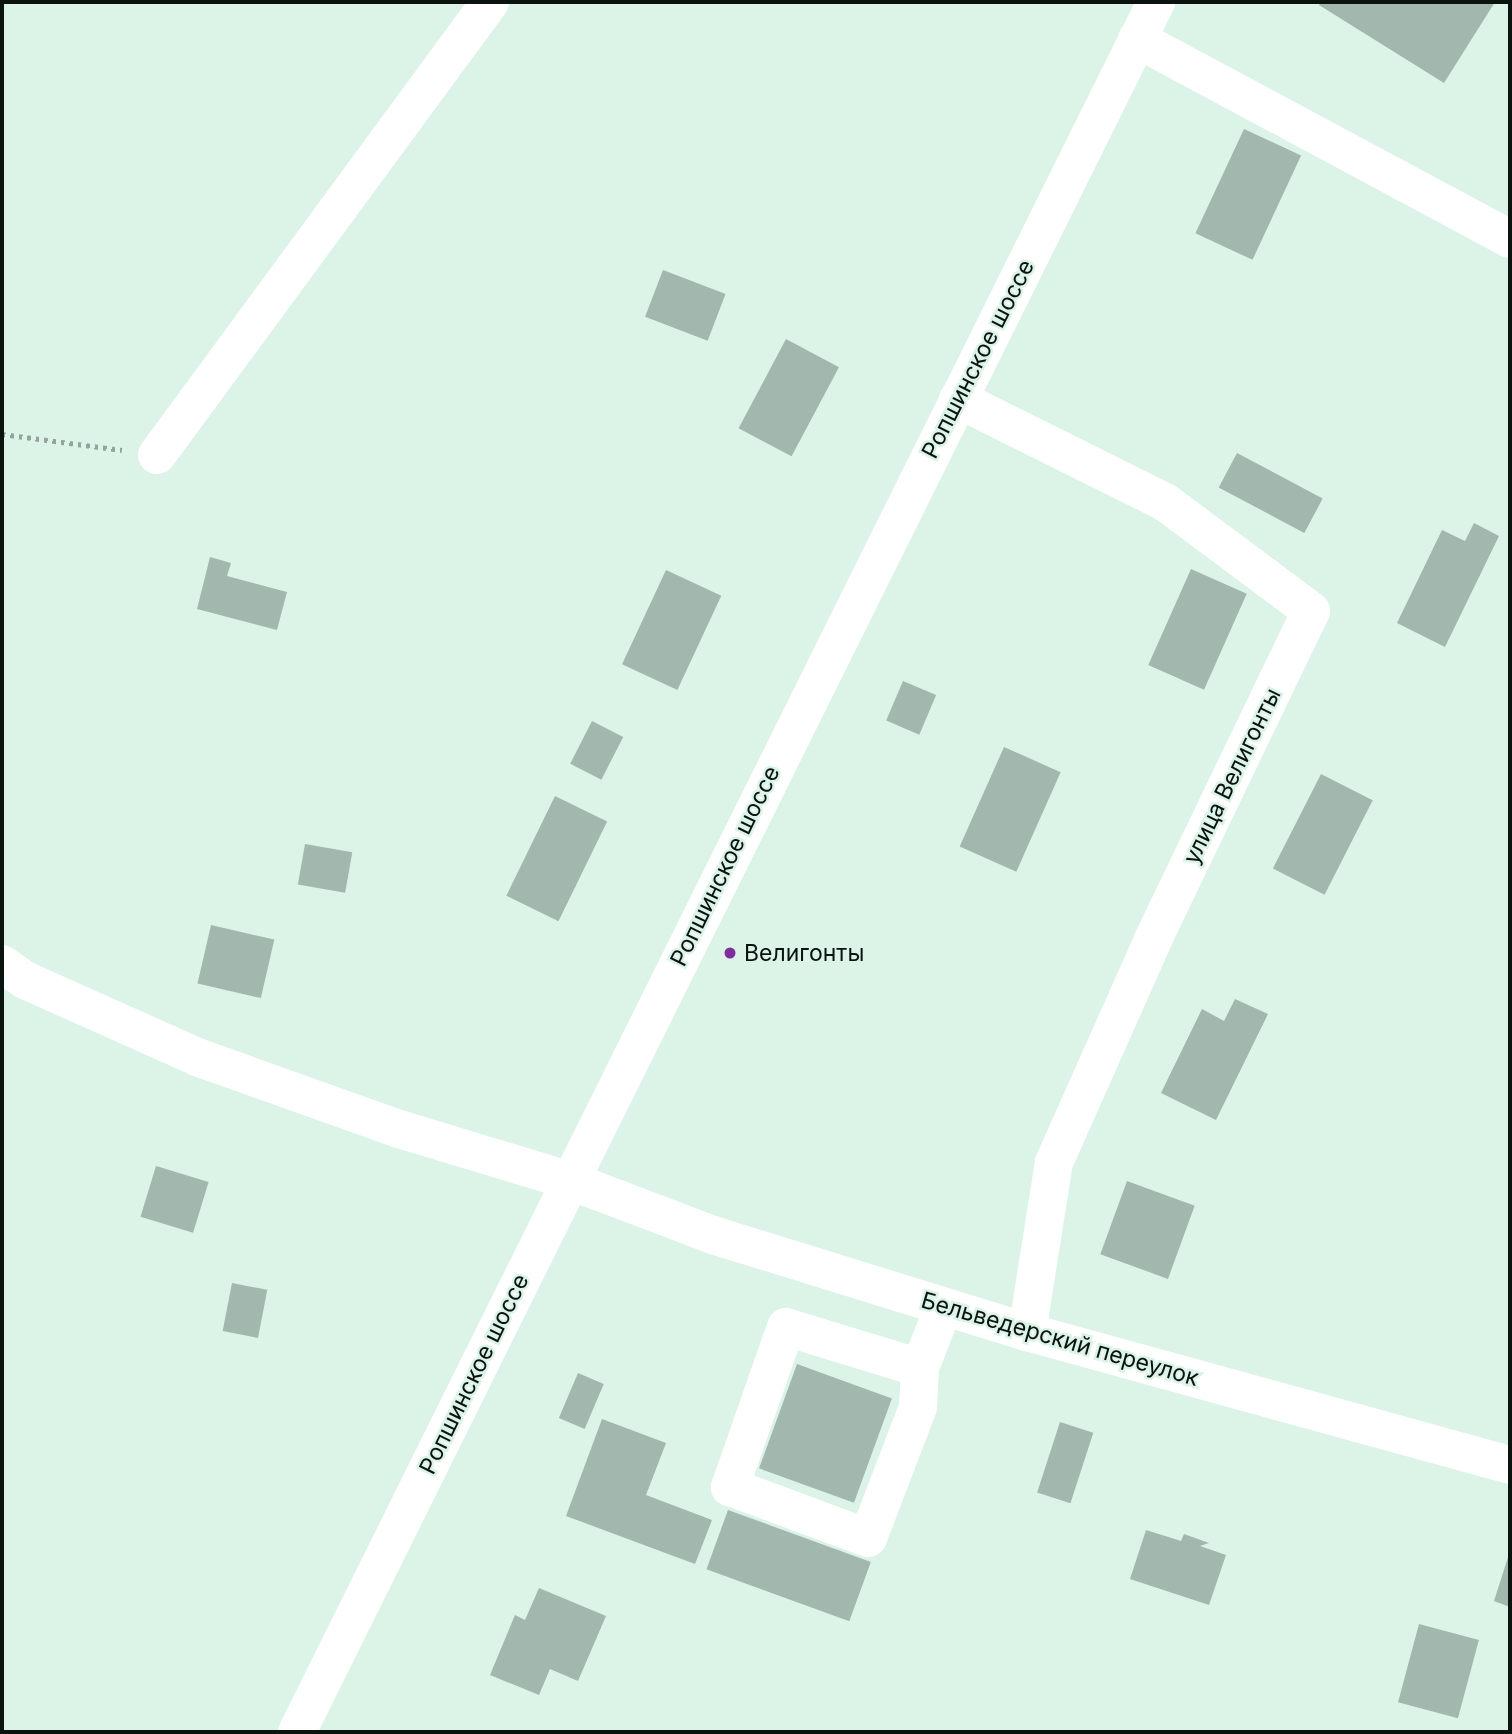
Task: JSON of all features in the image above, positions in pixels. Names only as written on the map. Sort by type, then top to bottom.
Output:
[{"type":"street","points":[[157,455],[490,2]]},
{"type":"street","name":"Ропшинское шоссе","points":[[297,1732],[568,1180],[1156,2]]},
{"type":"street","points":[[1137,40],[1510,239]]},
{"type":"street","name":"улица Велигонты","points":[[958,399],[1165,502],[1311,611],[1153,940],[1054,1162],[1027,1332]]},
{"type":"street","name":"Бельведерский переулок","points":[[2,964],[25,980],[197,1057],[399,1129],[568,1180],[713,1235],[1027,1332],[1510,1465]]},
{"type":"street","points":[[920,1368],[786,1327],[730,1487],[868,1538],[918,1407],[920,1368],[944,1306]]},
{"type":"path","points":[[2,434],[157,455]]},
{"type":"building","points":[[1321,2],[1495,2],[1444,83],[1319,5]]},
{"type":"building","points":[[1244,129],[1301,156],[1252,260],[1195,233]]},
{"type":"building","points":[[663,270],[726,294],[708,341],[645,317]]},
{"type":"building","points":[[786,339],[839,367],[792,456],[739,428]]},
{"type":"building","points":[[1237,453],[1323,499],[1304,533],[1219,487]]},
{"type":"building","points":[[1474,523],[1499,536],[1445,647],[1397,623],[1442,530],[1465,541]]},
{"type":"building","points":[[210,557],[231,563],[227,576],[287,592],[277,630],[197,609]]},
{"type":"building","points":[[1191,569],[1247,594],[1204,690],[1148,665]]},
{"type":"building","points":[[666,570],[721,596],[677,690],[622,664]]},
{"type":"building","points":[[903,681],[936,695],[919,735],[886,721]]},
{"type":"building","points":[[592,721],[623,737],[601,780],[570,764]]},
{"type":"building","points":[[1004,747],[1061,772],[1016,872],[960,847]]},
{"type":"building","points":[[1321,774],[1373,800],[1325,895],[1273,868]]},
{"type":"building","points":[[555,796],[607,821],[558,921],[506,896]]},
{"type":"building","points":[[305,844],[352,852],[345,893],[298,884]]},
{"type":"building","points":[[211,925],[274,940],[261,998],[198,983]]},
{"type":"building","points":[[1235,999],[1268,1014],[1216,1120],[1161,1093],[1202,1009],[1224,1021]]},
{"type":"building","points":[[156,1166],[209,1182],[193,1233],[141,1217]]},
{"type":"building","points":[[1127,1181],[1195,1206],[1168,1279],[1100,1254]]},
{"type":"building","points":[[232,1283],[267,1290],[258,1338],[223,1331]]},
{"type":"building","points":[[797,1364],[892,1399],[854,1503],[759,1468]]},
{"type":"building","points":[[578,1373],[604,1384],[585,1429],[559,1418]]},
{"type":"building","points":[[602,1419],[666,1443],[646,1495],[712,1520],[695,1564],[566,1516]]},
{"type":"building","points":[[1060,1422],[1093,1433],[1070,1503],[1037,1492]]},
{"type":"building","points":[[728,1510],[871,1562],[849,1621],[706,1569]]},
{"type":"building","points":[[1146,1530],[1181,1541],[1184,1534],[1209,1543],[1200,1546],[1226,1555],[1209,1605],[1130,1579]]},
{"type":"building","points":[[1510,1551],[1510,1607],[1494,1601]]},
{"type":"building","points":[[539,1588],[606,1616],[578,1681],[550,1669],[539,1695],[490,1675],[515,1615],[525,1620]]},
{"type":"building","points":[[1419,1624],[1479,1640],[1458,1718],[1398,1702]]},
{"type":"place","name":"Велигонты","points":[[730,953]]}]
